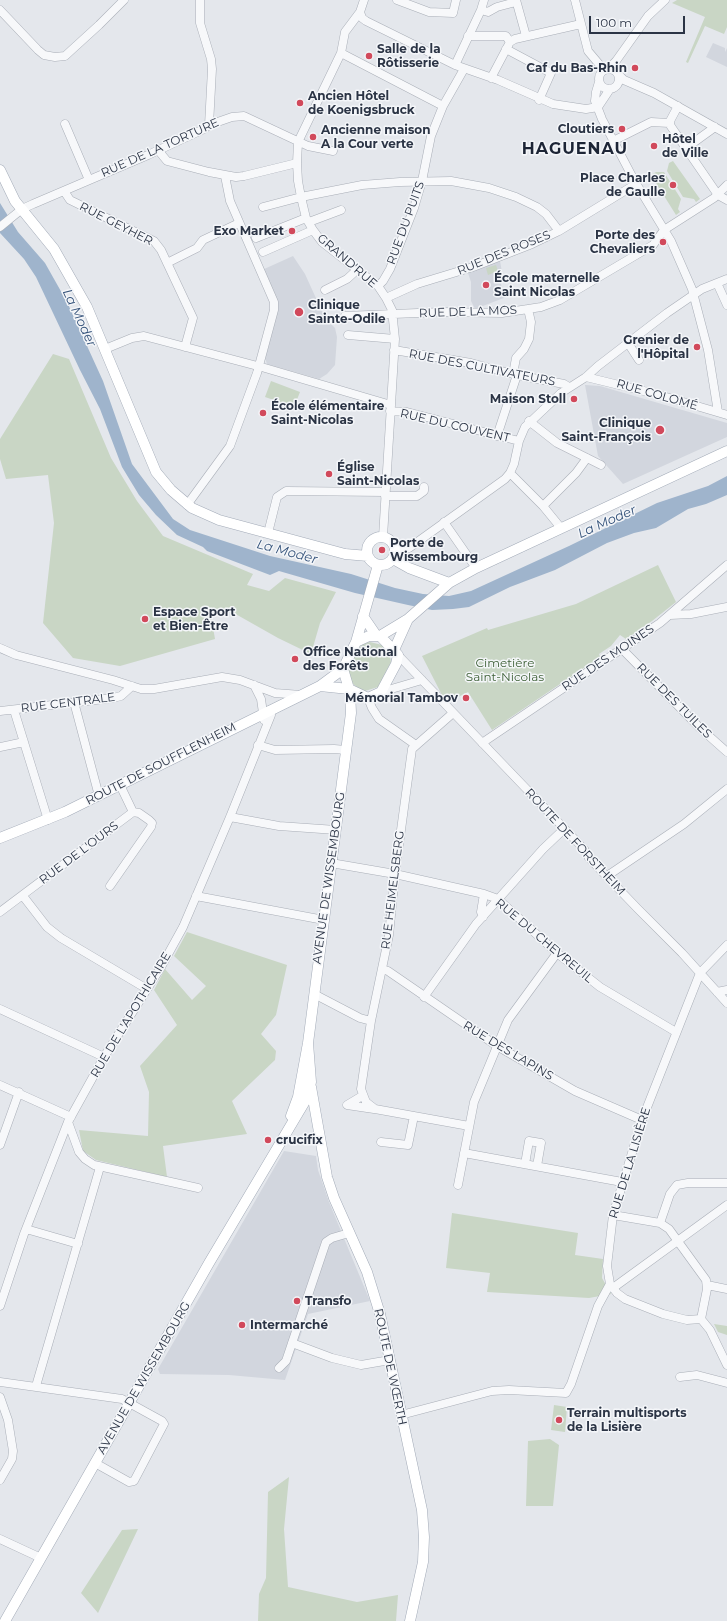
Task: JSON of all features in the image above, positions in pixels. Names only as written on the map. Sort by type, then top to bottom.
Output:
[{"type":"main road","points":[[0,170],[16,201],[54,249],[87,307],[156,472],[171,490],[187,505],[219,520],[345,554],[368,556]]},
{"type":"main road","points":[[356,642],[369,636],[378,635],[410,618],[445,586],[476,568],[727,451]]},
{"type":"main road","points":[[394,554],[386,564],[378,565],[373,563],[368,556],[368,546],[370,542],[378,538],[383,538],[392,542],[394,554],[409,568],[445,586]]},
{"type":"main road","points":[[368,698],[350,690],[343,669],[356,642],[378,565]]},
{"type":"main road","points":[[364,612],[378,635],[396,653]]},
{"type":"main road","points":[[351,713],[368,698],[381,692],[396,664],[396,653],[410,618]]},
{"type":"main road","name":"ROUTE DE SOUFFLENHEIM","points":[[0,838],[48,820],[99,796],[301,694],[320,686],[343,669]]},
{"type":"main road","name":"ROUTE DE SOUFFLENHEIM","points":[[320,686],[350,690]]},
{"type":"main road","name":"AVENUE DE WISSEMBOURG","points":[[5,1621],[302,1102],[303,1068],[308,1043],[351,713],[350,690]]},
{"type":"main road","name":"AVENUE DE WISSEMBOURG","points":[[283,1136],[296,1118],[311,1082],[308,1043]]},
{"type":"main road","name":"ROUTE DE WŒRTH","points":[[311,1082],[327,1177],[334,1198],[367,1272],[374,1294],[420,1498],[424,1527],[422,1569],[410,1621]]},
{"type":"main road","points":[[302,1102],[316,1114]]},
{"type":"main road","points":[[296,1118],[300,1113],[305,1111],[316,1114]]},
{"type":"street","points":[[0,10],[38,50],[44,55],[56,57],[65,56],[124,0]]},
{"type":"street","points":[[200,0],[200,23],[211,59],[212,69],[209,125]]},
{"type":"street","name":"GRAND'RUE","points":[[364,0],[360,12],[346,32],[341,53],[298,142],[297,163],[301,197],[308,220],[313,230],[322,242],[378,286],[386,298],[392,315],[395,339],[383,538]]},
{"type":"street","points":[[397,0],[429,12],[454,13],[456,0]]},
{"type":"street","points":[[456,63],[481,10],[484,0]]},
{"type":"street","points":[[575,0],[589,54],[606,70],[613,70],[633,83],[678,106],[727,134]]},
{"type":"street","points":[[665,0],[657,6],[642,29],[623,50],[616,61],[599,76],[599,82],[595,94],[605,126],[636,184],[671,241],[694,294],[708,350],[718,412]]},
{"type":"street","points":[[481,10],[488,12],[497,7],[516,1],[526,36]]},
{"type":"street","points":[[360,12],[362,18],[464,68],[491,78],[539,100],[566,107],[589,109],[598,107],[619,80],[616,61]]},
{"type":"street","points":[[491,78],[508,46],[526,36],[581,24]]},
{"type":"street","points":[[468,36],[506,36],[508,46],[552,73],[539,100]]},
{"type":"street","points":[[341,53],[443,106]]},
{"type":"street","name":"RUE DU PUITS","points":[[378,286],[383,281],[390,269],[422,181],[431,136],[443,106],[464,68]]},
{"type":"street","points":[[599,82],[605,88],[613,88],[622,84],[633,83]]},
{"type":"street","points":[[669,123],[678,106]]},
{"type":"street","name":"RUE DE LA TORTURE","points":[[0,228],[22,209],[204,130],[209,125],[232,117],[244,116],[298,142],[333,151]]},
{"type":"street","points":[[613,141],[651,122],[669,123]]},
{"type":"street","points":[[669,123],[718,195],[727,200]]},
{"type":"street","points":[[65,124],[89,180]]},
{"type":"street","points":[[686,148],[715,127]]},
{"type":"street","points":[[158,150],[167,161],[225,176],[244,176],[297,163]]},
{"type":"street","points":[[187,505],[230,446],[258,366],[274,310],[274,302],[230,201],[225,176]]},
{"type":"street","points":[[263,207],[301,197],[362,186],[422,181],[451,181],[489,188],[516,197],[537,207],[546,214],[559,231]]},
{"type":"street","name":"RUE DES ROSES","points":[[386,298],[417,284],[474,267],[532,244],[559,231],[636,184]]},
{"type":"street","name":"RUE DE LA MOS","points":[[345,316],[442,312],[502,313],[528,309],[560,300],[653,245],[664,230],[718,195],[727,185]]},
{"type":"street","name":"RUE GEYHER","points":[[64,191],[70,200],[154,241],[167,263],[193,318],[185,348]]},
{"type":"street","points":[[256,238],[341,210]]},
{"type":"street","points":[[167,263],[197,248],[203,240],[239,223]]},
{"type":"street","points":[[263,252],[313,230]]},
{"type":"street","points":[[325,290],[347,278],[358,269]]},
{"type":"street","points":[[394,554],[409,548],[510,473],[519,441],[529,421],[569,387],[586,377],[598,366],[694,294],[727,279]]},
{"type":"street","points":[[717,283],[727,305]]},
{"type":"street","points":[[497,436],[515,375],[516,358],[524,349],[529,339],[531,322],[528,309]]},
{"type":"street","points":[[348,335],[395,339]]},
{"type":"street","name":"RUE DU COUVENT","points":[[105,349],[132,338],[144,336],[258,366],[390,408],[519,441]]},
{"type":"street","points":[[628,343],[639,360]]},
{"type":"street","name":"RUE DES CULTIVATEURS","points":[[394,350],[471,363],[515,375],[564,384],[569,387]]},
{"type":"street","name":"RUE COLOMÉ","points":[[586,377],[649,392],[727,415]]},
{"type":"street","points":[[529,421],[556,443],[601,465]]},
{"type":"street","points":[[543,506],[576,473],[587,458]]},
{"type":"street","points":[[510,473],[543,506],[561,528]]},
{"type":"street","points":[[268,532],[277,497],[286,491],[417,496],[424,491],[424,487]]},
{"type":"street","points":[[444,522],[476,568]]},
{"type":"street","name":"RUE DES MOINES","points":[[482,743],[670,615],[727,565]]},
{"type":"street","points":[[670,615],[691,614],[727,607]]},
{"type":"street","points":[[0,648],[16,655],[132,686],[154,689],[222,677],[254,685],[275,693],[301,694]]},
{"type":"street","name":"RUE DES TUILES","points":[[622,649],[700,728],[727,752]]},
{"type":"street","name":"ROUTE DE FORSTHEIM","points":[[396,653],[563,830],[584,849],[589,858],[727,1003]]},
{"type":"street","points":[[381,692],[422,680]]},
{"type":"street","points":[[254,685],[261,699],[269,710]]},
{"type":"street","name":"RUE CENTRALE","points":[[0,711],[121,696],[132,686]]},
{"type":"street","points":[[268,690],[269,710]]},
{"type":"street","points":[[368,698],[372,708],[380,719],[413,743],[414,747],[453,714]]},
{"type":"street","points":[[74,702],[99,796]]},
{"type":"street","points":[[14,710],[48,820]]},
{"type":"street","name":"RUE DE L'APOTHICAIRE","points":[[0,1303],[26,1229],[69,1120],[104,1057],[147,989],[183,927],[230,817],[271,715],[269,710]]},
{"type":"street","points":[[0,747],[24,742]]},
{"type":"street","points":[[258,745],[275,750],[346,750]]},
{"type":"street","name":"RUE HEIMELSBERG","points":[[362,1096],[361,1089],[371,1020],[389,935],[395,874],[411,754],[414,747]]},
{"type":"street","points":[[110,886],[151,827],[152,823],[139,813],[133,812],[120,785]]},
{"type":"street","points":[[607,876],[684,824],[727,789]]},
{"type":"street","name":"RUE DE L'OURS","points":[[0,912],[133,812]]},
{"type":"street","points":[[230,817],[279,826],[336,830]]},
{"type":"street","points":[[424,998],[483,917],[563,830]]},
{"type":"street","name":"RUE DU CHEVREUIL","points":[[331,863],[395,874],[484,894],[498,900],[557,953],[600,987],[676,1032]]},
{"type":"street","points":[[483,917],[481,912],[484,894]]},
{"type":"street","points":[[23,896],[47,927],[60,938],[147,989]]},
{"type":"street","points":[[196,896],[324,920]]},
{"type":"street","points":[[700,973],[727,945]]},
{"type":"street","points":[[458,1185],[474,1102],[508,1020],[557,953]]},
{"type":"street","name":"RUE DES LAPINS","points":[[382,969],[388,971],[424,998],[497,1046],[575,1091],[642,1120]]},
{"type":"street","name":"RUE DE LA LISIÈRE","points":[[612,1286],[607,1275],[607,1266],[613,1215],[622,1182],[642,1120],[700,973]]},
{"type":"street","points":[[717,992],[727,990]]},
{"type":"street","points":[[314,994],[360,1018],[371,1020]]},
{"type":"street","points":[[0,1009],[104,1057]]},
{"type":"street","points":[[0,1084],[20,1092],[69,1120],[79,1152],[85,1159],[94,1165],[198,1188]]},
{"type":"street","points":[[0,1145],[20,1092]]},
{"type":"street","points":[[375,1109],[366,1102],[362,1096],[348,1105],[469,1126]]},
{"type":"street","points":[[381,1142],[408,1145],[414,1116]]},
{"type":"street","points":[[525,1164],[529,1141],[541,1143],[537,1166]]},
{"type":"street","points":[[464,1153],[622,1182]]},
{"type":"street","points":[[36,1386],[100,1166]]},
{"type":"street","points":[[660,1223],[670,1194],[677,1185],[688,1183],[727,1183]]},
{"type":"street","points":[[401,1415],[492,1391],[508,1390],[566,1393],[571,1384],[598,1306],[612,1286],[678,1241],[727,1205]]},
{"type":"street","points":[[613,1215],[660,1223],[669,1229],[705,1277],[707,1285],[701,1319],[710,1330],[727,1365]]},
{"type":"street","points":[[26,1229],[78,1244]]},
{"type":"street","points":[[279,1368],[286,1361],[326,1242],[332,1238],[349,1233]]},
{"type":"street","points":[[707,1285],[727,1289]]},
{"type":"street","points":[[612,1286],[625,1299],[654,1311],[687,1320],[701,1319]]},
{"type":"street","points":[[292,1343],[332,1358],[361,1365],[390,1360]]},
{"type":"street","points":[[680,1377],[693,1375],[727,1383]]},
{"type":"street","points":[[0,1382],[122,1398],[162,1421],[164,1424],[134,1481],[128,1482],[95,1463]]},
{"type":"street","points":[[0,1397],[8,1420],[13,1451],[12,1459],[3,1469],[0,1480]]},
{"type":"street","points":[[0,1539],[41,1558]]},
{"type":"shaded area","points":[[713,43],[725,48],[725,52],[727,48],[727,67],[706,57]]},
{"type":"shaded area","name":"Clinique Sainte-Odile","points":[[293,256],[305,274],[325,318],[335,328],[337,337],[335,365],[327,374],[319,379],[267,364],[265,358],[277,306],[262,270]]},
{"type":"shaded area","name":"École maternelle Saint Nicolas","points":[[500,261],[502,272],[499,274],[503,279],[501,285],[503,289],[505,288],[509,296],[475,309],[471,301],[471,282],[468,273]]},
{"type":"shaded area","name":"Clinique Saint-François","points":[[585,385],[600,386],[727,423],[727,437],[623,484],[598,456]]},
{"type":"shaded area","points":[[284,1151],[316,1156],[318,1170],[329,1202],[370,1301],[308,1314],[285,1380],[229,1375],[160,1374],[158,1369]]},
{"type":"green space","points":[[677,0],[727,0],[727,27],[724,34],[705,26],[688,63],[686,62],[705,17],[672,3]]},
{"type":"green space","points":[[673,161],[700,199],[696,202],[694,199],[683,197],[667,171],[669,163]]},
{"type":"green space","points":[[656,172],[664,172],[681,199],[678,209],[680,212],[676,215],[651,175]]},
{"type":"green space","points":[[496,265],[498,271],[488,275],[486,268]]},
{"type":"green space","points":[[53,354],[69,359],[111,458],[137,501],[163,536],[253,574],[247,585],[269,591],[285,578],[336,592],[320,623],[311,654],[278,638],[232,612],[211,616],[215,639],[120,666],[73,658],[43,623],[54,523],[48,475],[6,479],[0,459],[0,439]]},
{"type":"green space","points":[[271,381],[300,392],[294,407],[265,397]]},
{"type":"green space","name":"Cimetière Saint-Nicolas","points":[[658,565],[676,602],[626,639],[620,635],[611,646],[599,654],[600,657],[492,730],[468,692],[448,702],[443,697],[422,656],[487,628],[488,630],[576,604]]},
{"type":"green space","points":[[370,642],[382,645],[389,652],[391,662],[378,687],[365,691],[352,683],[348,671],[358,649],[363,644]]},
{"type":"green space","points":[[187,932],[287,965],[276,1015],[261,1034],[276,1051],[275,1060],[232,1101],[247,1134],[163,1146],[167,1177],[96,1160],[83,1151],[79,1130],[148,1136],[149,1092],[140,1066],[177,1025],[154,990],[165,969],[192,1000],[206,986],[174,956]]},
{"type":"green space","points":[[452,1213],[578,1233],[575,1255],[603,1259],[602,1278],[611,1294],[589,1298],[487,1292],[490,1273],[446,1268]]},
{"type":"green space","points":[[714,1324],[727,1326],[727,1335],[718,1332]]},
{"type":"green space","name":"Terrain multisports de la Lisière","points":[[554,1405],[567,1407],[565,1432],[551,1430]]},
{"type":"green space","points":[[550,1439],[559,1445],[553,1506],[526,1506],[528,1441]]},
{"type":"green space","points":[[289,1477],[284,1529],[288,1587],[357,1602],[398,1595],[396,1621],[258,1621],[259,1594],[266,1578],[268,1492]]},
{"type":"green space","points":[[138,1529],[98,1613],[81,1593],[122,1530]]},
{"type":"water","points":[[0,203],[18,232],[45,263],[67,302],[103,381],[132,464],[173,519],[190,530],[270,556],[351,574],[395,588],[423,594],[449,596],[471,591],[569,546],[657,503],[708,486],[727,476],[727,495],[706,504],[688,509],[656,528],[634,533],[607,543],[555,570],[510,587],[469,607],[453,609],[432,610],[408,605],[355,593],[279,571],[270,575],[207,551],[203,547],[177,535],[156,515],[139,495],[122,467],[100,409],[36,277],[24,259],[0,233]]},
{"type":"place","name":"Salle de la Rôtisserie","points":[[369,56]]},
{"type":"place","name":"Caf du Bas-Rhin","points":[[635,68]]},
{"type":"place","name":"Ancien Hôtel de Koenigsbruck","points":[[300,103]]},
{"type":"place","name":"Cloutiers","points":[[622,129]]},
{"type":"place","name":"Ancienne maison A la Cour verte","points":[[313,137]]},
{"type":"place","name":"Hôtel de Ville","points":[[654,146]]},
{"type":"place","name":"Place Charles de Gaulle","points":[[673,185]]},
{"type":"place","name":"Exo Market","points":[[292,231]]},
{"type":"place","name":"Porte des Chevaliers","points":[[663,242]]},
{"type":"place","name":"École maternelle Saint Nicolas","points":[[486,285]]},
{"type":"place","name":"Clinique Sainte-Odile","points":[[299,312]]},
{"type":"place","name":"Grenier de l'Hôpital","points":[[697,347]]},
{"type":"place","name":"Maison Stoll","points":[[574,399]]},
{"type":"place","name":"École élémentaire Saint-Nicolas","points":[[263,413]]},
{"type":"place","name":"Clinique Saint-François","points":[[660,430]]},
{"type":"place","name":"Église Saint-Nicolas","points":[[329,474]]},
{"type":"place","name":"Porte de Wissembourg","points":[[382,550]]},
{"type":"place","name":"Espace Sport et Bien-Être","points":[[145,619]]},
{"type":"place","name":"Office National des Forêts","points":[[295,659]]},
{"type":"place","name":"Mémorial Tambov","points":[[466,698]]},
{"type":"place","name":"crucifix","points":[[268,1140]]},
{"type":"place","name":"Transfo","points":[[297,1301]]},
{"type":"place","name":"Intermarché","points":[[242,1325]]},
{"type":"place","name":"Terrain multisports de la Lisière","points":[[559,1420]]},
{"type":"district","name":"HAGUENAU","points":[[575,149]]},
{"type":"water label","name":"La Moder","points":[[79,318]]},
{"type":"water label","name":"La Moder","points":[[607,522]]},
{"type":"water label","name":"La Moder","points":[[287,552]]}]
